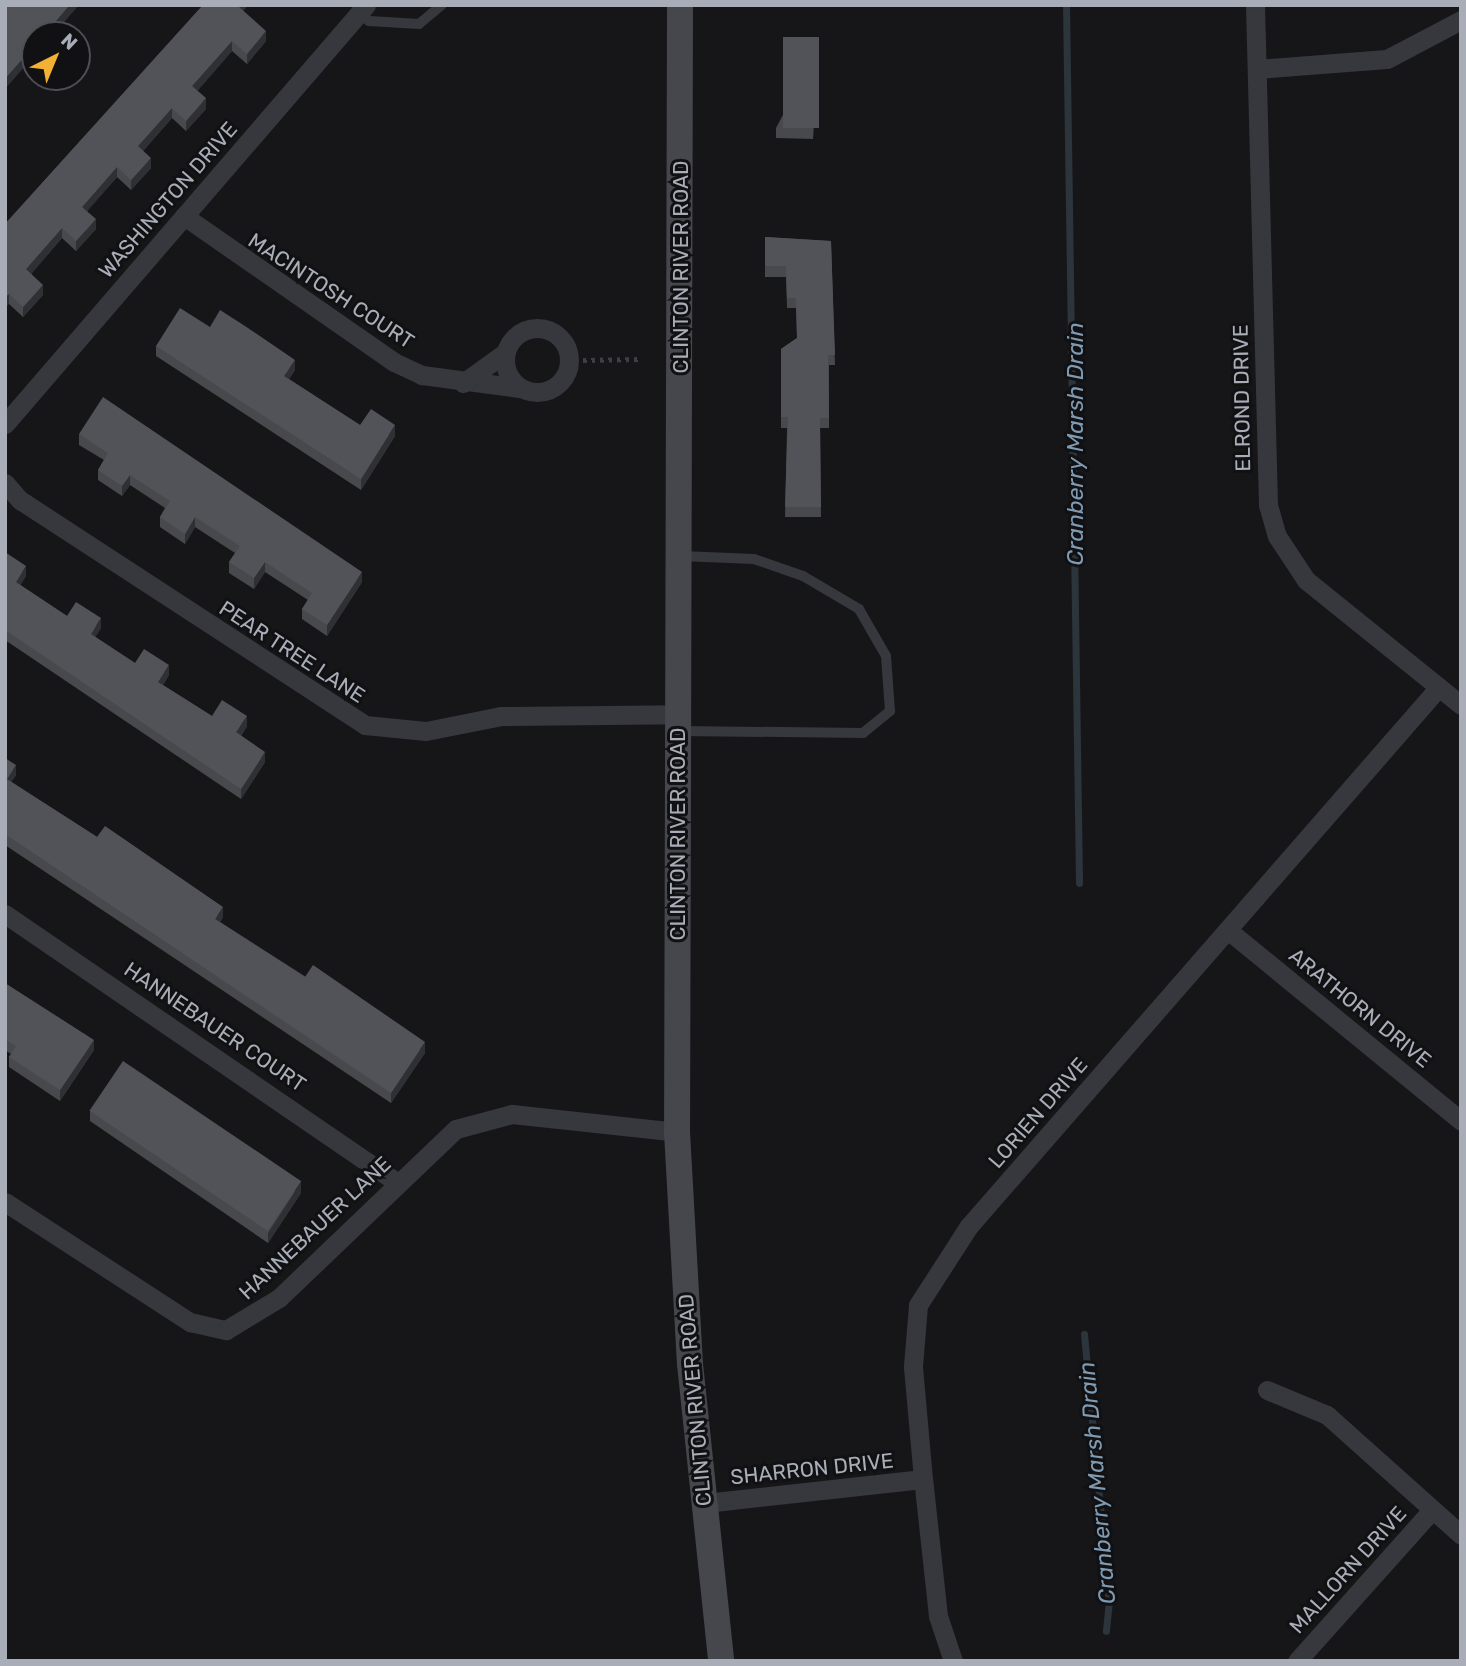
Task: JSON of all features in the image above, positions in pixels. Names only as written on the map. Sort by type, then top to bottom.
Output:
[{"type":"street","name":"CLINTON RIVER ROAD","points":[[680,5],[681,556],[677,1132],[705,1503],[721,1661]]},
{"type":"street","name":"ELROND DRIVE","points":[[1255,5],[1271,515],[1306,580],[1461,705]]},
{"type":"street","name":"WASHINGTON DRIVE","points":[[5,424],[362,9]]},
{"type":"street","points":[[1257,69],[1387,59],[1460,22]]},
{"type":"street","name":"MACINTOSH COURT","points":[[184,216],[394,362],[463,383],[519,387],[541,393],[560,382],[568,351],[555,334],[536,328],[517,335],[506,352],[463,383]]},
{"type":"street","points":[[506,352],[507,372],[519,387]]},
{"type":"street","name":"PEAR TREE LANE","points":[[5,483],[32,508],[365,725],[426,731],[501,716],[679,722]]},
{"type":"street","name":"LORIEN DRIVE","points":[[953,1661],[939,1616],[923,1479],[912,1333],[934,1274],[1439,687]]},
{"type":"street","name":"HANNEBAUER COURT","points":[[5,914],[397,1182]]},
{"type":"street","name":"ARATHORN DRIVE","points":[[1229,931],[1461,1121]]},
{"type":"street","name":"HANNEBAUER LANE","points":[[5,1202],[190,1322],[226,1330],[279,1298],[397,1182],[456,1129],[489,1116],[549,1114],[677,1132]]},
{"type":"street","points":[[1268,1390],[1327,1415],[1461,1535]]},
{"type":"street","name":"SHARRON DRIVE","points":[[705,1503],[923,1479]]},
{"type":"street","name":"MALLORN DRIVE","points":[[1297,1661],[1433,1510]]},
{"type":"lane","points":[[362,9],[369,21],[419,24],[442,5]]},
{"type":"lane","points":[[679,722],[863,733],[890,711],[886,656],[859,609],[803,576],[754,559],[681,556]]},
{"type":"path","points":[[583,360],[639,359]]},
{"type":"building","points":[[5,5],[70,5],[56,21],[21,21],[21,61],[5,79]]},
{"type":"building","points":[[203,5],[239,5],[266,31],[247,54],[232,41],[192,86],[206,98],[186,121],[172,108],[138,146],[151,158],[131,180],[117,167],[82,207],[96,219],[76,241],[62,228],[26,269],[43,285],[23,307],[9,294],[5,298],[5,224]]},
{"type":"building","points":[[783,37],[819,37],[819,128],[783,128]]},
{"type":"building","points":[[765,237],[831,241],[835,355],[828,355],[829,418],[820,418],[821,507],[785,507],[788,417],[781,417],[781,349],[797,338],[796,298],[787,298],[786,266],[765,266]]},
{"type":"building","points":[[180,308],[210,327],[220,310],[295,360],[284,376],[360,425],[371,409],[395,425],[361,479],[156,346]]},
{"type":"building","points":[[103,397],[362,572],[327,625],[302,609],[312,593],[265,562],[254,578],[229,562],[240,546],[195,517],[185,534],[160,517],[170,501],[130,475],[122,486],[98,470],[108,453],[79,434]]},
{"type":"building","points":[[5,552],[26,566],[16,582],[67,616],[76,602],[101,618],[91,634],[135,663],[144,649],[169,665],[158,682],[212,716],[222,700],[247,716],[236,732],[265,752],[241,789],[5,630]]},
{"type":"building","points":[[5,758],[16,765],[7,779],[97,837],[105,826],[223,907],[215,919],[305,977],[313,965],[425,1042],[391,1093],[5,834]]},
{"type":"building","points":[[5,983],[94,1040],[60,1090],[9,1057],[16,1046],[5,1039]]},
{"type":"building","points":[[123,1061],[301,1181],[268,1231],[89,1111]]},
{"type":"waterway","name":"Cranberry Marsh Drain","points":[[1066,5],[1079,883]]},
{"type":"waterway","name":"Cranberry Marsh Drain","points":[[1084,1334],[1109,1601],[1106,1631]]}]
